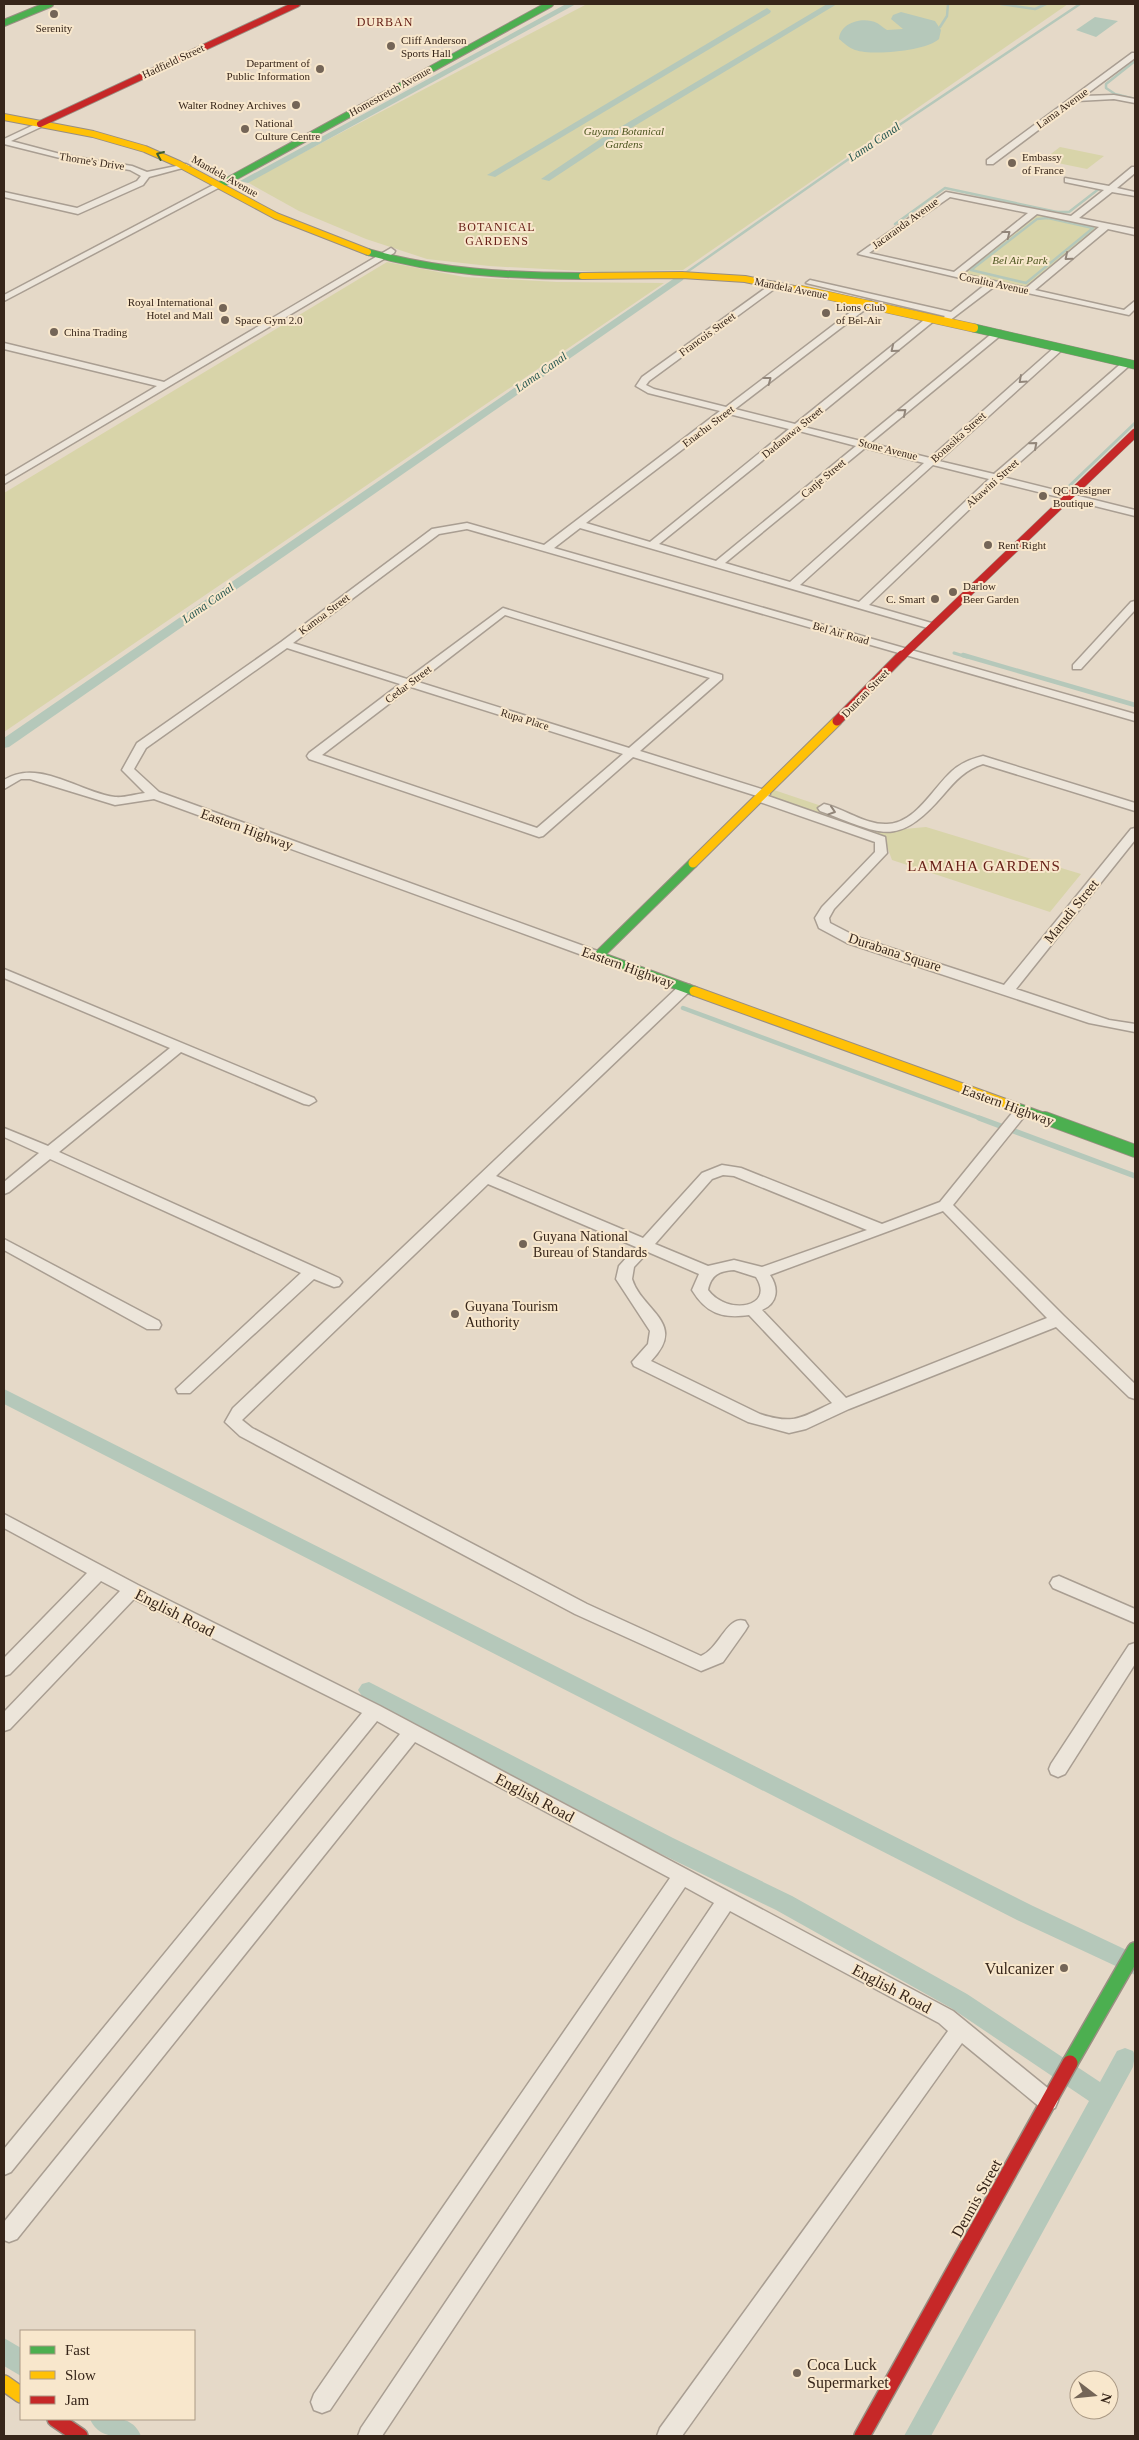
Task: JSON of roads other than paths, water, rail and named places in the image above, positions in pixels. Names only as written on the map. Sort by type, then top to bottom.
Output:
[{"type":"main road","points":[[4,23],[50,4]]},
{"type":"main road","name":"Hadfield Street","points":[[45,121],[297,4]]},
{"type":"main road","name":"Homestretch Avenue","points":[[220,185],[550,4]]},
{"type":"main road","name":"Mandela Avenue","points":[[4,110],[45,121]]},
{"type":"main road","name":"Mandela Avenue","points":[[4,117],[118,132],[156,143],[190,162],[220,185],[276,216],[333,240],[439,267],[494,275],[554,278],[664,275],[704,276],[777,284],[932,318],[949,318],[998,333],[1131,364]]},
{"type":"main road","name":"Mandela Avenue","points":[[217,170],[286,210],[387,253]]},
{"type":"main road","name":"Duncan Street","points":[[598,956],[765,794],[928,629],[1135,433]]},
{"type":"main road","name":"Eastern Highway","points":[[598,956],[1135,1151]]},
{"type":"main road","name":"Dennis Street","points":[[862,2436],[1048,2101],[1135,1950]]},
{"type":"main road","points":[[4,2383],[20,2394]]},
{"type":"main road","points":[[56,2420],[80,2436]]},
{"type":"street","name":"Lama Avenue","points":[[990,162],[1135,55]]},
{"type":"street","points":[[1098,82],[1105,92],[1114,97]]},
{"type":"street","points":[[1074,99],[1114,97],[1135,101]]},
{"type":"street","name":"Hadfield Street","points":[[4,141],[45,121]]},
{"type":"street","name":"Thorne's Drive","points":[[4,141],[64,157],[132,168],[146,175],[140,183],[78,211],[4,195]]},
{"type":"street","points":[[146,175],[190,162]]},
{"type":"street","points":[[1069,218],[1111,189],[1135,169]]},
{"type":"street","points":[[1068,180],[1135,194]]},
{"type":"street","points":[[4,298],[220,185]]},
{"type":"street","name":"Jacaranda Avenue","points":[[862,254],[949,194],[1036,211]]},
{"type":"street","points":[[955,275],[1036,211],[1135,232]]},
{"type":"street","points":[[1028,291],[1106,226]]},
{"type":"street","points":[[4,481],[387,253]]},
{"type":"street","name":"Coralita Avenue","points":[[862,254],[1126,313],[1135,304]]},
{"type":"street","points":[[810,283],[949,318],[992,284]]},
{"type":"street","name":"Francois Street","points":[[641,386],[645,378],[777,284]]},
{"type":"street","name":"Enachu Street","points":[[547,548],[868,304]]},
{"type":"street","name":"Dadanawa Street","points":[[651,546],[932,318]]},
{"type":"street","name":"Canje Street","points":[[717,565],[998,333]]},
{"type":"street","points":[[4,346],[165,385]]},
{"type":"street","name":"Bonasika Street","points":[[791,587],[1059,348]]},
{"type":"street","name":"Akawini Street","points":[[860,606],[997,477],[1131,364]]},
{"type":"street","name":"Stone Avenue","points":[[641,386],[1135,512]]},
{"type":"street","points":[[577,524],[860,606],[928,629]]},
{"type":"street","name":"Kamoa Street","points":[[128,770],[140,746],[285,644],[436,531],[466,526],[547,548]]},
{"type":"street","name":"Bel Air Road","points":[[547,548],[1135,718]]},
{"type":"street","points":[[1077,667],[1135,604]]},
{"type":"street","name":"Cedar Street","points":[[503,612],[718,677],[539,833],[313,756],[409,683],[503,612]]},
{"type":"street","name":"Rupa Place","points":[[285,644],[765,794]]},
{"type":"street","points":[[765,794],[881,833],[910,822],[962,768],[968,763],[984,760],[1135,807]]},
{"type":"street","name":"Eastern Highway","points":[[128,770],[155,795],[598,956]]},
{"type":"street","points":[[4,785],[18,776],[32,775],[115,801],[155,795]]},
{"type":"street","name":"Marudi Street","points":[[1007,991],[1135,832]]},
{"type":"street","name":"Durabana Square","points":[[881,833],[882,853],[828,907],[822,918],[824,925],[852,940],[1116,1025],[1135,1028]]},
{"type":"street","points":[[4,973],[309,1101]]},
{"type":"street","points":[[685,988],[487,1178],[238,1412],[233,1422],[246,1432],[581,1609],[701,1664],[717,1657],[739,1626]]},
{"type":"street","points":[[4,1189],[179,1046]]},
{"type":"street","points":[[761,1273],[882,1230],[945,1205],[1022,1110]]},
{"type":"street","points":[[4,1132],[334,1282]]},
{"type":"street","points":[[882,1230],[743,1173],[722,1170],[708,1176],[627,1266],[624,1279],[626,1286],[650,1317],[658,1331],[656,1344],[640,1362],[754,1418],[775,1425],[800,1425],[843,1405],[1058,1320]]},
{"type":"street","points":[[487,1178],[709,1272]]},
{"type":"street","points":[[945,1205],[1058,1320],[1135,1393]]},
{"type":"street","points":[[4,1244],[153,1325]]},
{"type":"street","points":[[735,1264],[745,1265],[761,1273],[769,1282],[770,1293],[764,1302],[743,1312],[723,1310],[708,1302],[700,1290],[704,1277],[716,1268],[735,1264]]},
{"type":"street","points":[[184,1389],[312,1272]]},
{"type":"street","points":[[752,1309],[843,1405]]},
{"type":"street","name":"English Road","points":[[4,1520],[132,1590],[374,1711],[946,2017],[1048,2101]]},
{"type":"street","points":[[4,1669],[98,1572]]},
{"type":"street","points":[[1059,1583],[1135,1616]]},
{"type":"street","points":[[4,1724],[132,1590]]},
{"type":"street","points":[[1058,1769],[1135,1650]]},
{"type":"street","points":[[4,2165],[374,1711]]},
{"type":"street","points":[[9,2232],[412,1732]]},
{"type":"street","points":[[322,2402],[682,1876]]},
{"type":"street","points":[[369,2436],[727,1900]]},
{"type":"street","points":[[668,2436],[960,2030]]},
{"type":"waterway","points":[[245,181],[572,4]]},
{"type":"waterway","points":[[546,179],[605,140],[833,4]]},
{"type":"waterway","points":[[940,27],[947,16],[948,4]]},
{"type":"waterway","points":[[1001,4],[1035,9],[1046,4]]},
{"type":"waterway","name":"Lama Canal","points":[[684,274],[853,156],[1080,4]]},
{"type":"waterway","points":[[492,175],[767,11]]},
{"type":"waterway","points":[[1135,61],[1106,84],[1106,88],[1115,94],[1135,99]]},
{"type":"waterway","points":[[895,224],[945,188],[1057,212]]},
{"type":"waterway","points":[[1057,212],[1069,212],[1100,188]]},
{"type":"waterway","points":[[1048,218],[1057,212]]},
{"type":"waterway","points":[[1048,218],[1093,228],[1026,283],[971,270],[1037,219],[1048,218]]},
{"type":"waterway","name":"Lama Canal","points":[[4,744],[679,278]]},
{"type":"waterway","points":[[1065,490],[1135,423]]},
{"type":"waterway","points":[[954,653],[967,657]]},
{"type":"waterway","points":[[963,655],[1135,705]]},
{"type":"waterway","points":[[683,1008],[982,1119]]},
{"type":"waterway","points":[[979,1118],[1135,1176]]},
{"type":"waterway","points":[[4,1396],[1025,1913],[1135,1965]]},
{"type":"waterway","points":[[369,1690],[665,1845],[784,1903],[959,2001],[1103,2097]]},
{"type":"waterway","points":[[917,2436],[1125,2059]]},
{"type":"waterway","points":[[4,2351],[20,2362]]},
{"type":"waterway","points":[[104,2420],[128,2436]]},
{"type":"place","name":"Serenity","points":[[54,14]]},
{"type":"place","name":"Cliff Anderson Sports Hall","points":[[391,46]]},
{"type":"place","name":"Department of Public Information","points":[[320,69]]},
{"type":"place","name":"Walter Rodney Archives","points":[[296,105]]},
{"type":"place","name":"National Culture Centre","points":[[245,129]]},
{"type":"place","name":"Embassy of France","points":[[1012,163]]},
{"type":"place","name":"Royal International Hotel and Mall","points":[[223,308]]},
{"type":"place","name":"Lions Club of Bel-Air","points":[[826,313]]},
{"type":"place","name":"Space Gym 2.0","points":[[225,320]]},
{"type":"place","name":"China Trading","points":[[54,332]]},
{"type":"place","name":"QC Designer Boutique","points":[[1043,496]]},
{"type":"place","name":"Rent Right","points":[[988,545]]},
{"type":"place","name":"Darlow Beer Garden","points":[[953,592]]},
{"type":"place","name":"C. Smart","points":[[935,599]]},
{"type":"place","name":"Guyana National Bureau of Standards","points":[[523,1244]]},
{"type":"place","name":"Guyana Tourism Authority","points":[[455,1314]]},
{"type":"place","name":"Vulcanizer","points":[[1064,1968]]},
{"type":"place","name":"Coca Luck Supermarket","points":[[797,2373]]},
{"type":"district","name":"DURBAN","points":[[385,22]]},
{"type":"district","name":"BOTANICAL GARDENS","points":[[497,234]]},
{"type":"district","name":"LAMAHA GARDENS","points":[[984,866]]},
{"type":"park label","name":"Guyana Botanical Gardens","points":[[624,137]]},
{"type":"park label","name":"Bel Air Park","points":[[1020,260]]}]
